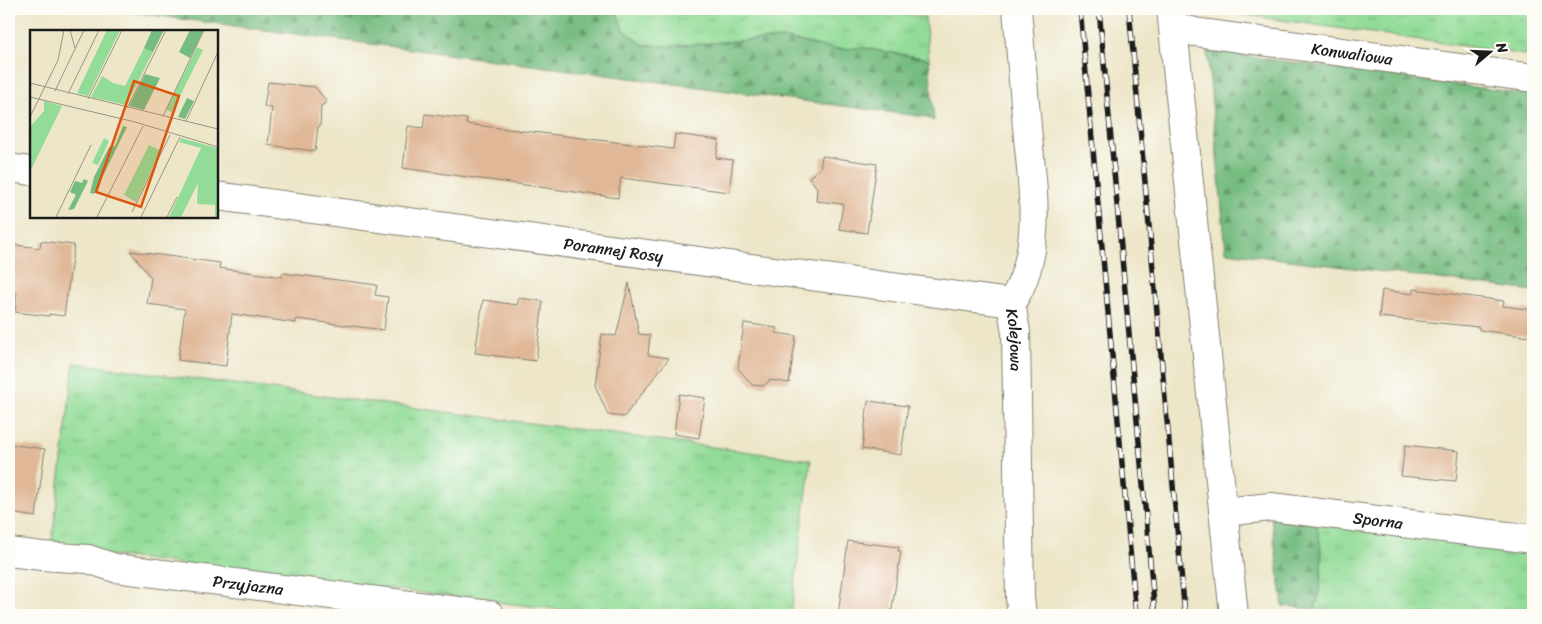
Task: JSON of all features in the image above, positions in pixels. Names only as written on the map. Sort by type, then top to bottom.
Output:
[{"type":"street","name":"Kolejowa","points":[[1017,9],[1033,196],[1033,231],[1023,280],[1020,290],[1011,303],[1016,332],[1020,598],[1022,615]]},
{"type":"street","name":"Konwaliowa","points":[[1172,18],[1195,32],[1533,78]]},
{"type":"street","points":[[1172,18],[1234,615]]},
{"type":"street","points":[[9,168],[30,171]]},
{"type":"street","name":"Porannej Rosy","points":[[218,196],[1011,303]]},
{"type":"street","name":"Sporna","points":[[1222,512],[1271,507],[1533,539]]},
{"type":"street","name":"Przyjazna","points":[[9,552],[88,559],[115,568],[490,615]]},
{"type":"green space","points":[[106,9],[618,9],[617,14],[624,30],[644,45],[669,46],[787,39],[835,49],[864,48],[929,59],[934,121],[925,117]]},
{"type":"green space","points":[[618,9],[859,9],[925,17],[929,59],[864,48],[835,49],[787,39],[669,46],[644,45],[624,30],[617,14]]},
{"type":"green space","points":[[1204,9],[1533,9],[1533,56]]},
{"type":"green space","points":[[1207,51],[1533,95],[1533,291],[1226,252]]},
{"type":"green space","points":[[74,363],[811,460],[791,615],[604,615],[51,548]]},
{"type":"green space","points":[[1271,518],[1316,523],[1322,566],[1315,609],[1283,606]]},
{"type":"green space","points":[[1316,523],[1533,548],[1533,615],[1392,615],[1315,609],[1321,576],[1320,546]]},
{"type":"building","points":[[268,82],[315,87],[327,102],[321,106],[320,126],[318,127],[315,151],[268,145],[272,108],[264,106]]},
{"type":"building","points":[[425,114],[467,119],[466,124],[673,149],[675,134],[719,140],[716,158],[733,160],[729,192],[621,178],[618,198],[403,168],[408,126],[423,128]]},
{"type":"building","points":[[822,156],[877,164],[867,233],[839,229],[843,204],[816,201],[817,188],[809,177],[820,169]]},
{"type":"building","points":[[41,241],[74,245],[64,316],[15,312],[17,293],[9,292],[10,247],[15,247],[16,245],[40,248]]},
{"type":"building","points":[[130,251],[220,263],[219,268],[282,277],[283,273],[377,285],[375,295],[388,297],[384,330],[296,319],[296,323],[232,314],[226,366],[178,360],[185,309],[147,304],[151,278]]},
{"type":"building","points":[[629,283],[639,334],[650,335],[648,355],[669,358],[624,417],[608,415],[595,385],[602,334],[616,336]]},
{"type":"building","points":[[1413,289],[1504,301],[1503,306],[1533,310],[1530,337],[1479,330],[1479,327],[1379,317],[1382,290],[1413,294]]},
{"type":"building","points":[[519,298],[543,301],[536,361],[475,353],[483,300],[517,305]]},
{"type":"building","points":[[744,323],[777,328],[776,333],[796,336],[789,383],[770,380],[763,386],[752,385],[738,368]]},
{"type":"building","points":[[679,394],[705,398],[699,438],[674,434]]},
{"type":"building","points":[[868,401],[908,406],[901,455],[862,449]]},
{"type":"building","points":[[9,444],[45,449],[36,517],[9,513]]},
{"type":"building","points":[[1405,445],[1459,451],[1456,481],[1401,476]]},
{"type":"building","points":[[848,541],[899,547],[898,551],[901,551],[891,615],[838,615]]},
{"type":"railway","points":[[1080,9],[1136,615]]},
{"type":"railway","points":[[1099,9],[1155,615]]},
{"type":"railway","points":[[1129,9],[1185,615]]}]
